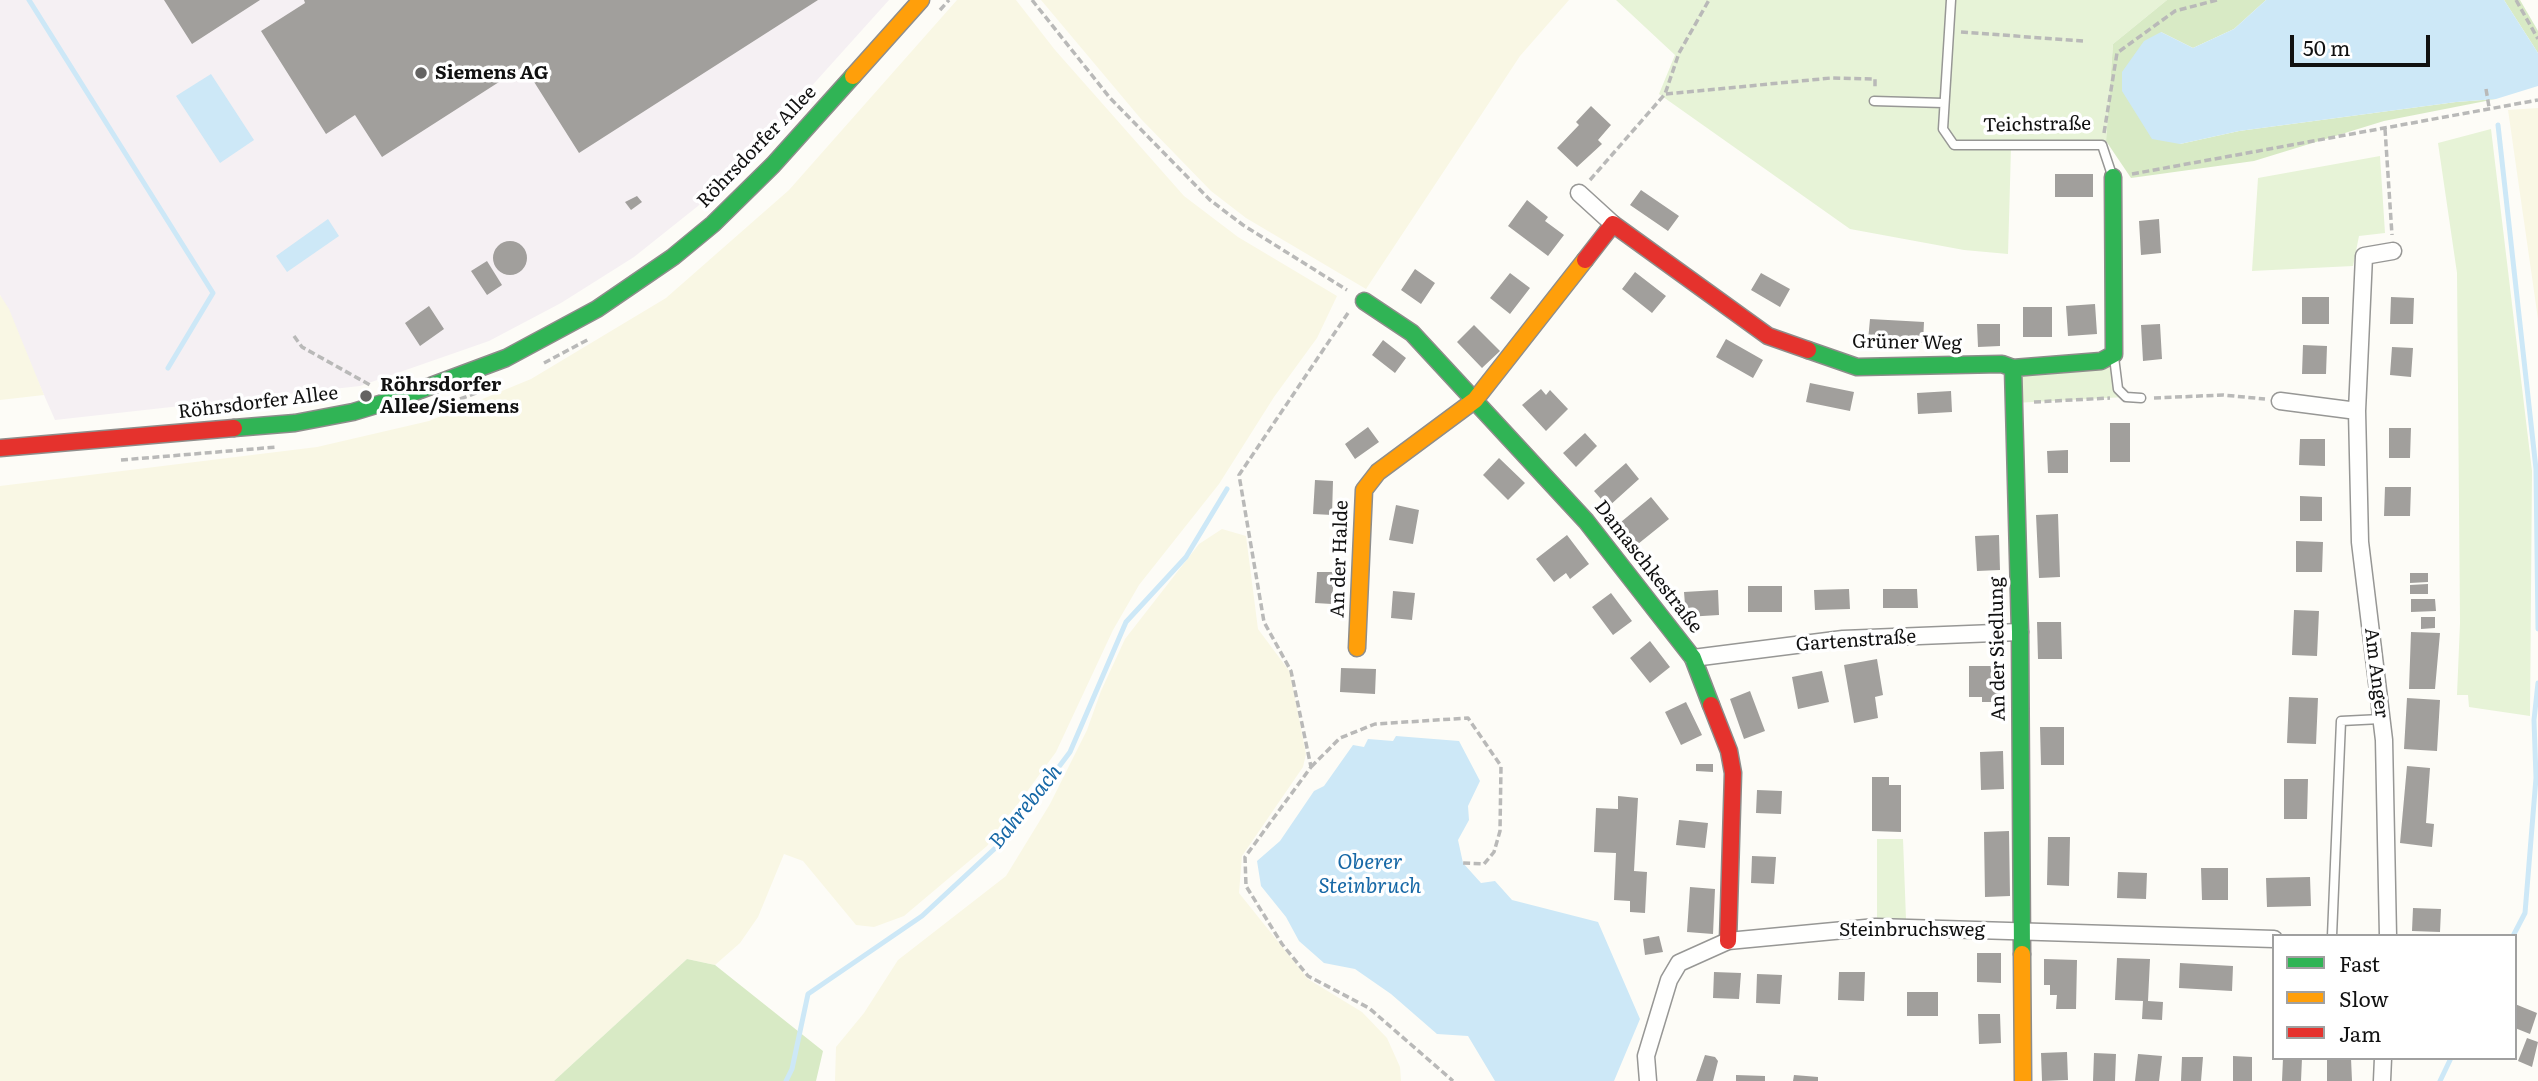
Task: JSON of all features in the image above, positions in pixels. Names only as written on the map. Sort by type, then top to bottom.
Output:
[{"type":"street","name":"Röhrsdorfer Allee","points":[[0,448],[295,423],[353,412],[463,377],[506,358],[607,303],[674,257],[713,224],[773,165],[921,0]]},
{"type":"street","name":"Teichstraße","points":[[2113,177],[2114,354]]},
{"type":"street","name":"Grüner Weg","points":[[1578,193],[1613,224],[1768,336],[1825,358],[1857,367],[2002,364],[2013,368],[2101,361],[2114,354]]},
{"type":"street","points":[[1475,400],[1613,224]]},
{"type":"street","name":"Am Anger","points":[[2388,934],[2386,794],[2381,719],[2360,542],[2357,411],[2364,257],[2393,251]]},
{"type":"street","name":"Damaschkestraße","points":[[1361,299],[1412,333],[1475,400],[1586,521],[1693,658],[1729,751],[1734,773],[1728,940]]},
{"type":"street","name":"An der Siedlung","points":[[2013,368],[2020,632],[2023,1081]]},
{"type":"street","name":"An der Halde","points":[[1357,648],[1364,490],[1378,472],[1475,400]]},
{"type":"street","points":[[2280,401],[2357,411]]},
{"type":"street","name":"Gartenstraße","points":[[1693,658],[1843,639],[2020,632]]},
{"type":"street","name":"Steinbruchsweg","points":[[1648,1081],[1646,1056],[1669,980],[1679,963],[1728,940],[1876,927],[2272,939]]},
{"type":"street","points":[[2382,1081],[2383,1060]]},
{"type":"lane","name":"Teichstraße","points":[[1951,0],[1943,129],[1954,145],[2102,145],[2113,177]]},
{"type":"lane","points":[[1874,101],[1943,103]]},
{"type":"lane","points":[[2114,354],[2118,389],[2126,397],[2141,398]]},
{"type":"lane","points":[[2332,934],[2341,721],[2381,719]]},
{"type":"path","points":[[940,10],[949,0]]},
{"type":"path","points":[[1032,0],[1110,97],[1210,201],[1243,225],[1361,299],[1239,475],[1264,622],[1291,671],[1311,767]]},
{"type":"path","points":[[1578,193],[1665,94],[1679,53],[1709,0]]},
{"type":"path","points":[[2102,145],[2117,53],[2175,11],[2217,0]]},
{"type":"path","points":[[2516,0],[2538,39]]},
{"type":"path","points":[[1949,31],[2084,41]]},
{"type":"path","points":[[1665,94],[1831,78],[1875,79],[1874,101]]},
{"type":"path","points":[[2486,89],[2489,107]]},
{"type":"path","points":[[2113,177],[2538,100]]},
{"type":"path","points":[[2385,129],[2393,251]]},
{"type":"path","points":[[533,369],[597,334]]},
{"type":"path","points":[[293,336],[302,347],[372,387],[365,388]]},
{"type":"path","points":[[451,402],[499,384]]},
{"type":"path","points":[[2141,398],[2223,395],[2280,401]]},
{"type":"path","points":[[2014,403],[2126,397]]},
{"type":"path","points":[[109,461],[289,445]]},
{"type":"path","points":[[1453,1081],[1438,1065],[1369,1008],[1308,976],[1282,944],[1246,886],[1245,858],[1311,767],[1340,738],[1375,724],[1468,718],[1501,766],[1500,831],[1494,852],[1484,864],[1463,863]]},
{"type":"shaded area","points":[[0,0],[889,0],[737,169],[698,206],[634,257],[561,303],[489,341],[360,386],[55,420],[0,295]]},
{"type":"shaded area","points":[[957,0],[1016,0],[1055,50],[1184,196],[1238,237],[1337,296],[1317,338],[1274,397],[1219,484],[1139,585],[1113,630],[1056,752],[987,846],[904,916],[874,927],[856,925],[803,861],[784,854],[758,917],[740,943],[715,965],[687,959],[554,1081],[0,1081],[0,486],[317,447],[429,421],[531,379],[666,298],[789,190]]},
{"type":"shaded area","points":[[1041,0],[1569,0],[1520,56],[1366,289],[1246,218],[1211,191],[1141,119]]},
{"type":"shaded area","points":[[2538,108],[2538,319],[2508,110]]},
{"type":"shaded area","points":[[0,295],[9,309],[44,395],[0,400]]},
{"type":"shaded area","points":[[1222,529],[1246,536],[1258,629],[1290,672],[1306,754],[1303,767],[1242,856],[1239,893],[1308,979],[1362,1012],[1387,1038],[1400,1067],[1401,1081],[835,1081],[836,1047],[864,1013],[898,960],[1006,876],[1050,804],[1087,730],[1101,691],[1125,639],[1199,544]]},
{"type":"green space","points":[[1616,0],[2167,0],[2113,44],[2106,141],[2011,148],[2008,254],[1964,250],[1850,229],[1659,94],[1675,55]]},
{"type":"green space","points":[[2167,0],[2266,0],[2234,29],[2193,48],[2161,32],[2180,144],[2239,131],[2496,99],[2384,121],[2254,161],[2131,178],[2106,141],[2113,44]]},
{"type":"green space","points":[[2504,0],[2520,0],[2538,31],[2538,53]]},
{"type":"green space","points":[[2491,129],[2532,471],[2530,716],[2469,707],[2468,695],[2457,695],[2460,623],[2457,273],[2438,143]]},
{"type":"green space","points":[[2380,156],[2385,233],[2359,236],[2353,266],[2252,271],[2258,178]]},
{"type":"green space","points":[[2114,354],[2118,389],[2126,397],[2014,403],[2013,368]]},
{"type":"green space","points":[[1877,839],[1903,839],[1906,919],[1877,921]]},
{"type":"green space","points":[[687,959],[715,965],[823,1051],[816,1081],[554,1081]]},
{"type":"water","points":[[2266,0],[2504,0],[2538,53],[2538,86],[2496,99],[2239,131],[2180,144],[2152,139],[2122,91],[2122,72],[2144,41],[2161,32],[2193,48],[2234,29]]},
{"type":"water","points":[[211,74],[254,140],[220,163],[176,96]]},
{"type":"water","points":[[328,219],[339,236],[287,272],[276,256]]},
{"type":"water","name":"Oberer Steinbruch","points":[[1396,736],[1459,741],[1480,781],[1468,806],[1469,820],[1458,840],[1463,863],[1481,883],[1495,881],[1512,900],[1598,922],[1640,1019],[1614,1081],[1495,1081],[1468,1036],[1437,1034],[1391,994],[1355,969],[1324,963],[1299,941],[1286,917],[1261,886],[1257,861],[1280,841],[1314,791],[1324,786],[1353,745],[1364,747],[1368,739],[1393,741]]},
{"type":"building","points":[[164,0],[260,0],[192,44]]},
{"type":"building","name":"Siemens AG","points":[[304,0],[818,0],[579,153],[524,66],[382,157],[355,115],[326,134],[261,31],[305,3]]},
{"type":"building","points":[[1591,106],[1611,125],[1598,140],[1602,144],[1577,167],[1557,148],[1579,125],[1576,122]]},
{"type":"building","points":[[2055,174],[2093,174],[2093,197],[2055,197]]},
{"type":"building","points":[[1641,190],[1679,216],[1668,231],[1630,205]]},
{"type":"building","points":[[637,196],[642,202],[631,210],[625,202]]},
{"type":"building","points":[[1527,200],[1548,217],[1545,221],[1564,235],[1548,256],[1508,226]]},
{"type":"building","points":[[2159,219],[2161,253],[2141,255],[2139,221]]},
{"type":"building","points":[[510,241],[522,246],[527,258],[522,270],[510,275],[498,270],[493,258],[498,246]]},
{"type":"building","points":[[487,261],[502,285],[487,295],[471,271]]},
{"type":"building","points":[[1415,269],[1435,283],[1421,304],[1401,290]]},
{"type":"building","points":[[1635,272],[1666,296],[1652,313],[1622,289]]},
{"type":"building","points":[[1510,273],[1530,288],[1510,314],[1490,298]]},
{"type":"building","points":[[1761,273],[1790,289],[1780,307],[1751,290]]},
{"type":"building","points":[[2302,297],[2329,297],[2329,324],[2302,324]]},
{"type":"building","points":[[2391,297],[2414,298],[2413,324],[2390,324]]},
{"type":"building","points":[[2095,304],[2097,334],[2068,336],[2066,306]]},
{"type":"building","points":[[429,306],[444,329],[420,346],[405,323]]},
{"type":"building","points":[[2023,307],[2052,307],[2052,337],[2023,337]]},
{"type":"building","points":[[1870,319],[1924,322],[1923,343],[1868,341]]},
{"type":"building","points":[[1977,324],[2000,324],[2000,346],[1978,347]]},
{"type":"building","points":[[2160,324],[2162,359],[2143,361],[2141,325]]},
{"type":"building","points":[[1474,325],[1500,351],[1482,368],[1457,342]]},
{"type":"building","points":[[1726,339],[1763,360],[1753,378],[1716,357]]},
{"type":"building","points":[[1383,340],[1406,358],[1395,373],[1372,355]]},
{"type":"building","points":[[2303,345],[2327,346],[2326,374],[2302,374]]},
{"type":"building","points":[[2392,347],[2413,348],[2411,377],[2390,375]]},
{"type":"building","points":[[1810,383],[1854,392],[1850,411],[1806,402]]},
{"type":"building","points":[[1541,389],[1546,395],[1550,390],[1568,409],[1546,431],[1522,405]]},
{"type":"building","points":[[1951,391],[1952,412],[1918,414],[1917,393]]},
{"type":"building","points":[[2110,423],[2130,423],[2130,462],[2110,462]]},
{"type":"building","points":[[1368,427],[1379,442],[1355,459],[1345,444]]},
{"type":"building","points":[[2389,428],[2411,428],[2410,458],[2389,458]]},
{"type":"building","points":[[1585,433],[1597,446],[1576,467],[1563,453]]},
{"type":"building","points":[[2300,439],[2325,439],[2325,466],[2299,465]]},
{"type":"building","points":[[2068,450],[2068,473],[2048,473],[2047,451]]},
{"type":"building","points":[[1499,458],[1525,483],[1508,500],[1483,475]]},
{"type":"building","points":[[1626,463],[1639,479],[1608,507],[1594,491]]},
{"type":"building","points":[[1315,480],[1333,481],[1332,515],[1313,514]]},
{"type":"building","points":[[2385,487],[2411,487],[2410,516],[2384,516]]},
{"type":"building","points":[[2300,496],[2322,497],[2322,521],[2300,521]]},
{"type":"building","points":[[1651,497],[1669,519],[1638,544],[1621,522]]},
{"type":"building","points":[[1396,505],[1419,510],[1413,544],[1389,540]]},
{"type":"building","points":[[2058,514],[2060,577],[2039,578],[2036,515]]},
{"type":"building","points":[[1567,535],[1589,564],[1570,579],[1566,573],[1554,582],[1536,559]]},
{"type":"building","points":[[1999,535],[2000,570],[1977,571],[1975,536]]},
{"type":"building","points":[[2296,541],[2323,542],[2322,572],[2296,572]]},
{"type":"building","points":[[1317,572],[1334,572],[1332,604],[1315,603]]},
{"type":"building","points":[[2410,573],[2428,573],[2428,582],[2410,583]]},
{"type":"building","points":[[2428,584],[2428,594],[2410,594],[2410,585]]},
{"type":"building","points":[[1748,586],[1782,586],[1782,612],[1748,612]]},
{"type":"building","points":[[1849,589],[1850,609],[1815,610],[1814,590]]},
{"type":"building","points":[[1883,589],[1917,589],[1918,608],[1883,608]]},
{"type":"building","points":[[1718,590],[1719,615],[1686,617],[1684,592]]},
{"type":"building","points":[[1393,591],[1415,593],[1412,620],[1391,618]]},
{"type":"building","points":[[1611,593],[1632,621],[1613,635],[1592,607]]},
{"type":"building","points":[[2411,599],[2435,599],[2436,611],[2411,612]]},
{"type":"building","points":[[2294,610],[2319,611],[2317,656],[2292,655]]},
{"type":"building","points":[[2421,617],[2435,617],[2435,628],[2421,629]]},
{"type":"building","points":[[2037,622],[2061,622],[2062,659],[2038,659]]},
{"type":"building","points":[[2411,632],[2440,633],[2435,689],[2409,689]]},
{"type":"building","points":[[1650,641],[1670,667],[1650,683],[1630,658]]},
{"type":"building","points":[[1877,659],[1883,695],[1875,697],[1878,718],[1854,723],[1844,665]]},
{"type":"building","points":[[1969,666],[2005,666],[2005,702],[1982,702],[1982,697],[1969,697]]},
{"type":"building","points":[[1341,668],[1376,669],[1375,694],[1340,692]]},
{"type":"building","points":[[1822,671],[1829,702],[1798,709],[1792,677]]},
{"type":"building","points":[[1750,691],[1765,731],[1744,739],[1730,699]]},
{"type":"building","points":[[2289,697],[2318,698],[2316,744],[2287,743]]},
{"type":"building","points":[[2407,698],[2440,700],[2437,751],[2404,749]]},
{"type":"building","points":[[1686,702],[1702,735],[1681,745],[1665,712]]},
{"type":"building","points":[[2040,727],[2064,727],[2064,765],[2041,765]]},
{"type":"building","points":[[2003,751],[2004,789],[1981,790],[1980,752]]},
{"type":"building","points":[[1696,764],[1713,764],[1713,772],[1696,771]]},
{"type":"building","points":[[2407,766],[2430,768],[2426,823],[2434,824],[2432,847],[2400,843]]},
{"type":"building","points":[[1872,777],[1889,777],[1889,785],[1901,785],[1901,832],[1872,831]]},
{"type":"building","points":[[2284,779],[2308,779],[2307,819],[2284,819]]},
{"type":"building","points":[[1757,790],[1782,791],[1781,814],[1756,813]]},
{"type":"building","points":[[1618,796],[1638,798],[1634,871],[1647,872],[1645,913],[1630,912],[1630,901],[1614,900],[1616,853],[1594,852],[1596,808],[1618,809]]},
{"type":"building","points":[[1679,820],[1708,823],[1705,848],[1676,845]]},
{"type":"building","points":[[2009,831],[2010,896],[1985,897],[1984,832]]},
{"type":"building","points":[[2048,837],[2070,837],[2069,886],[2047,885]]},
{"type":"building","points":[[1752,856],[1776,857],[1774,884],[1751,883]]},
{"type":"building","points":[[2201,868],[2228,868],[2228,900],[2202,900]]},
{"type":"building","points":[[2118,872],[2147,873],[2146,899],[2117,898]]},
{"type":"building","points":[[2310,877],[2311,906],[2267,907],[2266,878]]},
{"type":"building","points":[[1690,887],[1715,889],[1713,934],[1687,932]]},
{"type":"building","points":[[2413,908],[2441,909],[2440,932],[2412,931]]},
{"type":"building","points":[[1659,936],[1663,952],[1645,955],[1643,939]]},
{"type":"building","points":[[1977,953],[2001,953],[2001,983],[1977,982]]},
{"type":"building","points":[[2117,958],[2150,959],[2148,1001],[2163,1002],[2162,1020],[2142,1019],[2143,1001],[2115,1000]]},
{"type":"building","points":[[2044,959],[2077,960],[2076,1009],[2056,1009],[2057,995],[2050,995],[2050,985],[2044,985]]},
{"type":"building","points":[[2180,963],[2233,966],[2232,991],[2179,988]]},
{"type":"building","points":[[1714,972],[1741,973],[1739,999],[1713,998]]},
{"type":"building","points":[[1839,972],[1865,972],[1864,1001],[1838,1000]]},
{"type":"building","points":[[1757,974],[1782,975],[1780,1004],[1756,1003]]},
{"type":"building","points":[[1907,992],[1938,992],[1938,1016],[1907,1016]]},
{"type":"building","points":[[2517,1005],[2537,1013],[2530,1034],[2517,1029]]},
{"type":"building","points":[[1978,1014],[2000,1014],[2001,1043],[1979,1044]]},
{"type":"building","points":[[2527,1038],[2538,1042],[2532,1067],[2518,1061]]},
{"type":"building","points":[[2067,1052],[2068,1080],[2042,1081],[2041,1053]]},
{"type":"building","points":[[2094,1053],[2116,1054],[2115,1081],[2093,1081]]},
{"type":"building","points":[[2138,1054],[2162,1056],[2159,1081],[2135,1081]]},
{"type":"building","points":[[1705,1055],[1715,1057],[1718,1061],[1713,1081],[1696,1081]]},
{"type":"building","points":[[2233,1056],[2252,1057],[2252,1081],[2233,1081]]},
{"type":"building","points":[[2182,1057],[2203,1057],[2201,1081],[2181,1081]]},
{"type":"building","points":[[2283,1060],[2302,1060],[2301,1081],[2282,1081]]},
{"type":"building","points":[[2327,1060],[2351,1060],[2352,1081],[2327,1081]]},
{"type":"building","points":[[1736,1075],[1765,1076],[1765,1081],[1736,1081]]},
{"type":"building","points":[[1794,1075],[1818,1077],[1818,1081],[1793,1081]]},
{"type":"waterway","points":[[29,0],[213,293],[168,368]]},
{"type":"waterway","points":[[2498,125],[2536,469],[2538,629]]},
{"type":"waterway","name":"Bahrebach","points":[[786,1081],[792,1069],[808,994],[922,916],[1004,840],[1070,752],[1126,622],[1186,557],[1227,489]]},
{"type":"waterway","points":[[2514,934],[2525,913],[2536,778],[2534,720],[2538,683]]},
{"type":"waterway","points":[[2440,1081],[2450,1060]]},
{"type":"traffic: fast","points":[[234,428],[295,423],[353,412],[396,399],[506,358],[597,309],[673,257],[713,224],[773,165],[853,76]]},
{"type":"traffic: fast","points":[[1808,350],[1857,367],[2002,364],[2013,368],[2101,361],[2114,354],[2113,177]]},
{"type":"traffic: fast","points":[[1364,301],[1412,333],[1586,521],[1693,658],[1711,705]]},
{"type":"traffic: fast","points":[[2013,368],[2020,632],[2022,954]]},
{"type":"traffic: slow","points":[[853,76],[921,0]]},
{"type":"traffic: slow","points":[[1357,648],[1364,490],[1378,472],[1475,400],[1585,260]]},
{"type":"traffic: slow","points":[[2022,954],[2023,1081]]},
{"type":"traffic: jam","points":[[1585,260],[1613,224],[1768,336],[1808,350]]},
{"type":"traffic: jam","points":[[0,448],[234,428]]},
{"type":"traffic: jam","points":[[1711,705],[1729,751],[1733,773],[1728,941]]},
{"type":"place","name":"Siemens AG","points":[[421,73]]},
{"type":"place","name":"Röhrsdorfer Allee/Siemens","points":[[366,396]]}]
